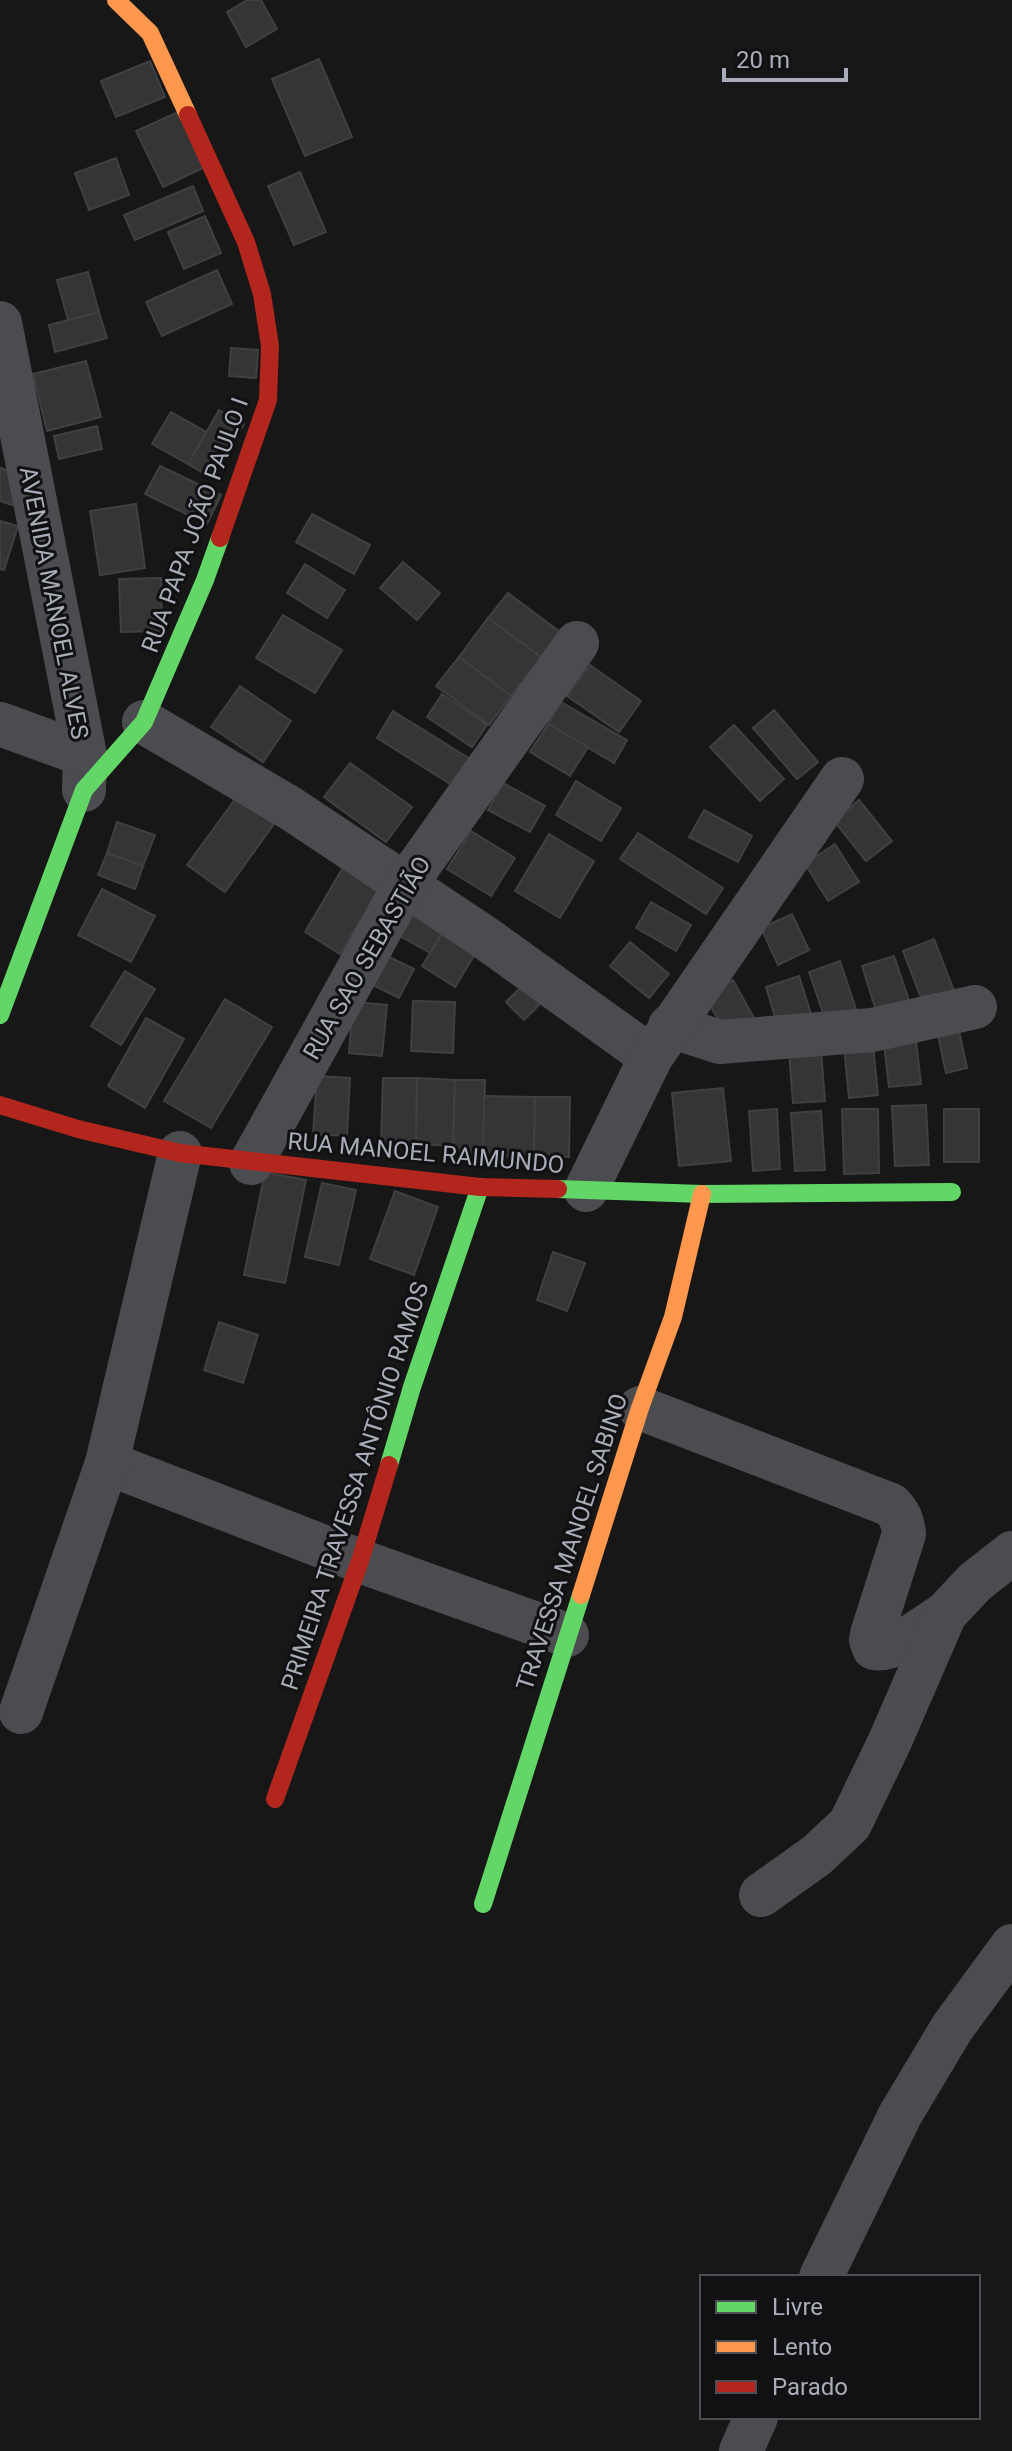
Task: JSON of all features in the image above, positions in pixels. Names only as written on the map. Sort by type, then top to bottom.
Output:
[{"type":"street","name":"RUA PAPA JOÃO PAULO I","points":[[2,1003],[85,772],[144,722],[205,580],[268,400],[270,346],[262,294],[246,242],[150,33],[116,0]]},
{"type":"street","name":"AVENIDA MANOEL ALVES","points":[[0,323],[10,431],[85,772]]},
{"type":"street","name":"RUA SAO SEBASTIÃO","points":[[251,1163],[405,885],[577,643]]},
{"type":"street","points":[[144,722],[290,808],[484,937],[660,1042],[720,1042],[872,1030],[975,1007]]},
{"type":"street","points":[[0,724],[85,772]]},
{"type":"street","points":[[586,1190],[660,1042],[842,779]]},
{"type":"street","name":"RUA MANOEL RAIMUNDO","points":[[0,1105],[78,1129],[180,1153],[480,1187],[702,1194],[952,1192]]},
{"type":"street","points":[[21,1712],[107,1463],[180,1153]]},
{"type":"street","name":"PRIMEIRA TRAVESSA ANTÔNIO RAMOS","points":[[275,1799],[360,1561],[412,1387],[480,1187]]},
{"type":"street","name":"TRAVESSA MANOEL SABINO","points":[[483,1904],[640,1408],[673,1317],[702,1194]]},
{"type":"street","points":[[640,1408],[891,1505],[898,1511],[904,1534],[871,1640],[874,1648],[879,1650],[892,1647],[945,1614],[975,1582],[1012,1553]]},
{"type":"street","points":[[107,1463],[360,1561],[567,1635]]},
{"type":"street","points":[[761,1895],[817,1855],[850,1824],[945,1614]]},
{"type":"street","points":[[822,2275],[900,2115],[952,2028],[1012,1946]]},
{"type":"street","points":[[741,2451],[755,2419]]},
{"type":"building","points":[[247,0],[261,0],[277,29],[246,47],[227,12]]},
{"type":"building","points":[[319,59],[352,137],[305,156],[272,79]]},
{"type":"building","points":[[150,61],[165,97],[116,117],[101,81]]},
{"type":"building","points":[[178,112],[205,167],[163,187],[136,131]]},
{"type":"building","points":[[116,158],[129,195],[89,210],[75,173]]},
{"type":"building","points":[[300,172],[326,232],[294,245],[268,186]]},
{"type":"building","points":[[193,186],[203,211],[135,240],[124,215]]},
{"type":"building","points":[[205,216],[221,253],[184,269],[168,232]]},
{"type":"building","points":[[217,270],[232,304],[162,336],[146,302]]},
{"type":"building","points":[[88,272],[99,312],[68,320],[57,280]]},
{"type":"building","points":[[99,312],[107,338],[55,352],[49,325]]},
{"type":"building","points":[[231,348],[258,350],[256,378],[229,376]]},
{"type":"building","points":[[86,361],[101,417],[47,431],[33,374]]},
{"type":"building","points":[[219,410],[244,424],[213,479],[188,464]]},
{"type":"building","points":[[171,412],[206,432],[188,464],[152,444]]},
{"type":"building","points":[[97,426],[102,449],[59,459],[54,436]]},
{"type":"building","points":[[160,466],[221,495],[207,524],[145,494]]},
{"type":"building","points":[[0,468],[22,475],[12,505],[0,501]]},
{"type":"building","points":[[136,504],[145,568],[100,575],[90,511]]},
{"type":"building","points":[[312,514],[370,545],[354,574],[296,542]]},
{"type":"building","points":[[0,521],[18,526],[4,570],[0,569]]},
{"type":"building","points":[[403,562],[440,593],[417,620],[380,588]]},
{"type":"building","points":[[305,564],[345,590],[327,618],[287,593]]},
{"type":"building","points":[[161,578],[162,631],[121,632],[119,579]]},
{"type":"building","points":[[508,593],[560,632],[541,657],[488,618]]},
{"type":"building","points":[[283,615],[342,650],[315,693],[256,658]]},
{"type":"building","points":[[488,618],[541,657],[511,696],[459,657]]},
{"type":"building","points":[[459,657],[511,696],[489,725],[436,686]]},
{"type":"building","points":[[590,665],[641,701],[619,732],[567,696]]},
{"type":"building","points":[[240,686],[291,721],[263,762],[211,727]]},
{"type":"building","points":[[442,694],[487,725],[472,747],[427,717]]},
{"type":"building","points":[[561,702],[627,740],[614,763],[548,724]]},
{"type":"building","points":[[774,710],[818,762],[797,779],[753,728]]},
{"type":"building","points":[[393,711],[472,760],[455,787],[377,738]]},
{"type":"building","points":[[548,724],[588,747],[570,776],[530,752]]},
{"type":"building","points":[[734,725],[784,779],[760,801],[710,747]]},
{"type":"building","points":[[350,763],[412,807],[386,842],[324,797]]},
{"type":"building","points":[[576,781],[621,808],[601,841],[556,815]]},
{"type":"building","points":[[503,783],[545,806],[530,832],[488,810]]},
{"type":"building","points":[[236,798],[274,824],[225,892],[187,865]]},
{"type":"building","points":[[859,800],[892,841],[866,861],[834,821]]},
{"type":"building","points":[[704,810],[752,836],[738,862],[689,837]]},
{"type":"building","points":[[117,822],[155,835],[143,866],[107,853]]},
{"type":"building","points":[[471,831],[515,858],[491,896],[447,869]]},
{"type":"building","points":[[638,833],[723,888],[706,914],[620,859]]},
{"type":"building","points":[[549,834],[594,861],[560,918],[515,891]]},
{"type":"building","points":[[835,844],[859,882],[828,901],[805,864]]},
{"type":"building","points":[[107,853],[143,866],[135,889],[98,875]]},
{"type":"building","points":[[344,866],[380,888],[340,954],[305,932]]},
{"type":"building","points":[[102,889],[155,916],[131,962],[78,935]]},
{"type":"building","points":[[651,902],[691,925],[676,951],[636,928]]},
{"type":"building","points":[[410,906],[446,926],[430,953],[395,933]]},
{"type":"building","points":[[792,914],[809,950],[778,965],[761,928]]},
{"type":"building","points":[[445,929],[478,949],[455,987],[422,966]]},
{"type":"building","points":[[934,939],[954,991],[923,1003],[903,951]]},
{"type":"building","points":[[630,942],[669,974],[649,998],[610,966]]},
{"type":"building","points":[[381,953],[414,969],[399,998],[367,982]]},
{"type":"building","points":[[894,956],[911,1006],[878,1017],[862,966]]},
{"type":"building","points":[[840,961],[857,1012],[826,1022],[809,972]]},
{"type":"building","points":[[125,971],[155,989],[121,1045],[91,1026]]},
{"type":"building","points":[[799,976],[812,1017],[778,1027],[766,987]]},
{"type":"building","points":[[733,980],[755,1020],[727,1035],[704,995]]},
{"type":"building","points":[[523,985],[541,1003],[524,1020],[506,1002]]},
{"type":"building","points":[[225,999],[272,1027],[211,1128],[164,1101]]},
{"type":"building","points":[[413,1001],[455,1002],[453,1053],[411,1051]]},
{"type":"building","points":[[353,1002],[387,1005],[382,1056],[349,1053]]},
{"type":"building","points":[[146,1018],[184,1039],[145,1108],[108,1086]]},
{"type":"building","points":[[958,1026],[967,1068],[946,1073],[937,1031]]},
{"type":"building","points":[[916,1041],[921,1084],[889,1087],[884,1044]]},
{"type":"building","points":[[873,1045],[878,1095],[849,1098],[844,1047]]},
{"type":"building","points":[[821,1050],[825,1101],[793,1103],[789,1052]]},
{"type":"building","points":[[317,1076],[350,1078],[347,1136],[313,1134]]},
{"type":"building","points":[[383,1078],[417,1078],[416,1144],[381,1144]]},
{"type":"building","points":[[417,1078],[455,1080],[453,1146],[416,1144]]},
{"type":"building","points":[[455,1080],[485,1080],[483,1155],[453,1155]]},
{"type":"building","points":[[723,1088],[731,1161],[679,1166],[672,1093]]},
{"type":"building","points":[[484,1096],[535,1097],[534,1157],[483,1156]]},
{"type":"building","points":[[535,1097],[570,1097],[569,1157],[534,1157]]},
{"type":"building","points":[[926,1105],[929,1165],[895,1166],[892,1106]]},
{"type":"building","points":[[777,1109],[780,1169],[753,1171],[749,1111]]},
{"type":"building","points":[[842,1109],[878,1109],[879,1173],[844,1174]]},
{"type":"building","points":[[944,1109],[979,1109],[979,1162],[944,1162]]},
{"type":"building","points":[[821,1111],[825,1170],[795,1171],[791,1113]]},
{"type":"building","points":[[265,1172],[306,1180],[285,1283],[244,1275]]},
{"type":"building","points":[[322,1183],[356,1190],[339,1265],[305,1257]]},
{"type":"building","points":[[395,1191],[438,1207],[414,1275],[370,1259]]},
{"type":"building","points":[[553,1252],[585,1263],[567,1311],[537,1300]]},
{"type":"building","points":[[219,1322],[258,1335],[243,1383],[204,1370]]},
{"type":"traffic: fast","points":[[0,1015],[84,790],[144,722],[220,538]]},
{"type":"traffic: fast","points":[[389,1465],[412,1387],[480,1187]]},
{"type":"traffic: fast","points":[[558,1189],[702,1194],[952,1192]]},
{"type":"traffic: fast","points":[[483,1904],[581,1595]]},
{"type":"traffic: slow","points":[[116,0],[150,33],[188,115]]},
{"type":"traffic: slow","points":[[581,1595],[640,1408],[673,1317],[702,1194]]},
{"type":"traffic: jam","points":[[188,115],[246,242],[262,294],[270,346],[268,400],[220,538]]},
{"type":"traffic: jam","points":[[0,1105],[78,1129],[180,1153],[480,1187],[558,1189]]},
{"type":"traffic: jam","points":[[275,1799],[360,1561],[389,1465]]}]
